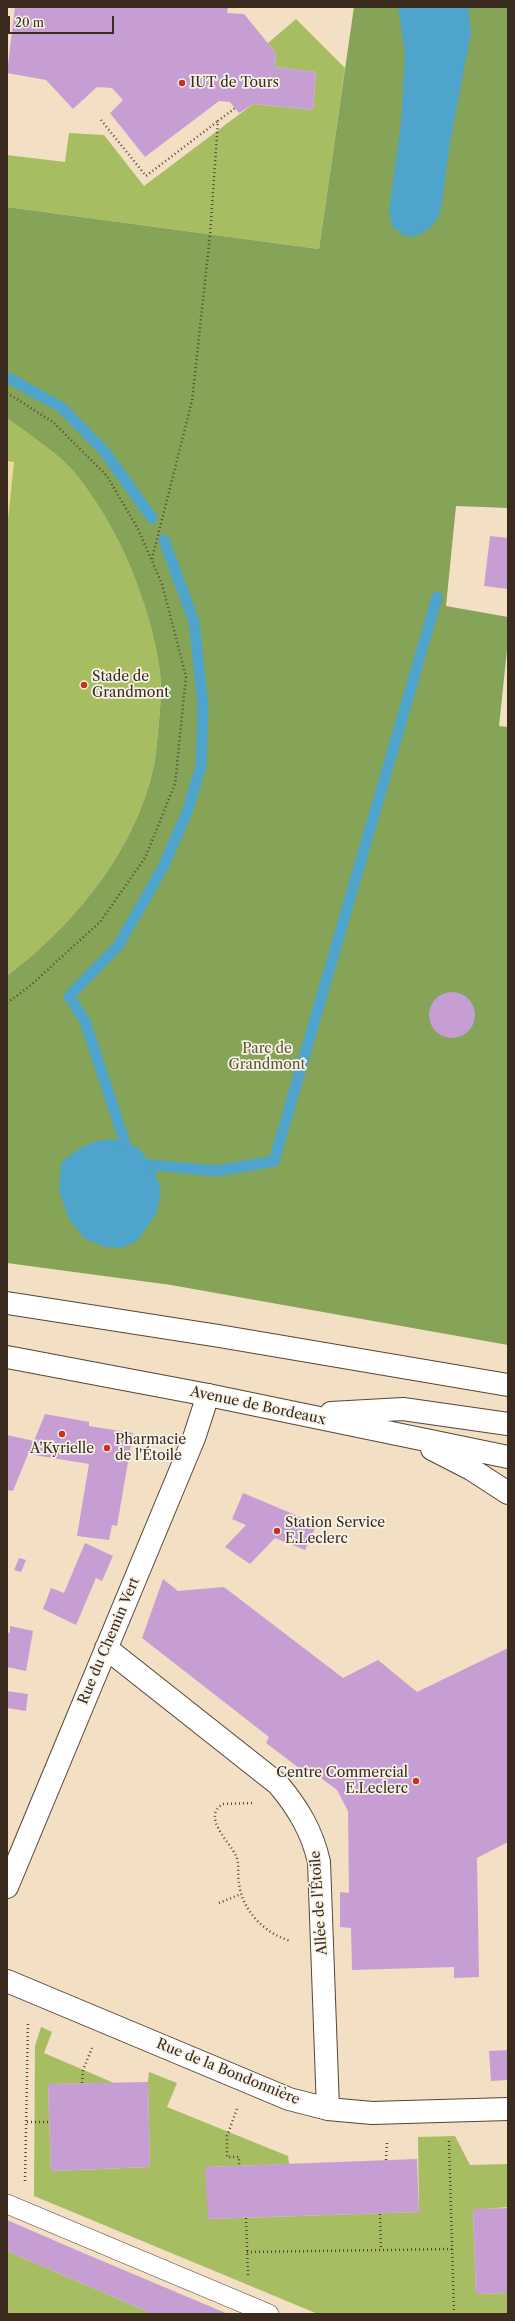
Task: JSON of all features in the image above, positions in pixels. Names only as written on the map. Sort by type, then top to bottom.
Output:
[{"type":"street","points":[[7,1303],[219,1336],[508,1385]]},
{"type":"street","name":"Avenue de Bordeaux","points":[[7,1357],[208,1395],[508,1457]]},
{"type":"street","name":"Rue du Chemin Vert","points":[[7,1887],[194,1438],[208,1395]]},
{"type":"street","points":[[302,1415],[403,1409],[508,1424]]},
{"type":"street","points":[[408,1437],[471,1469],[508,1493]]},
{"type":"street","name":"Allée de l'Étoile","points":[[106,1648],[278,1784],[300,1812],[310,1832],[319,1862],[328,2109]]},
{"type":"street","name":"Rue de la Bondonnière","points":[[7,1981],[248,2083],[289,2099],[328,2109],[372,2114],[508,2109]]},
{"type":"lane","points":[[7,2204],[269,2314]]},
{"type":"path","points":[[101,120],[146,176],[235,108]]},
{"type":"path","points":[[152,560],[192,401],[210,235],[218,121]]},
{"type":"path","points":[[7,393],[52,422],[107,476],[138,529],[162,584],[186,677],[175,784],[145,858],[100,922],[31,985],[7,1003]]},
{"type":"path","points":[[300,1812],[241,1801],[219,1806],[215,1820],[224,1840],[237,1857],[241,1894],[254,1918],[274,1934],[286,1940],[323,1948]]},
{"type":"path","points":[[219,1903],[241,1894]]},
{"type":"path","points":[[25,2211],[28,2021]]},
{"type":"path","points":[[82,2083],[83,2070],[102,2021]]},
{"type":"path","points":[[239,2166],[239,2157],[227,2157],[227,2136],[248,2083]]},
{"type":"path","points":[[448,2112],[454,2314]]},
{"type":"path","points":[[26,2122],[50,2122]]},
{"type":"path","points":[[380,2214],[381,2250]]},
{"type":"path","points":[[246,2218],[249,2306]]},
{"type":"path","points":[[246,2252],[452,2249]]},
{"type":"green space","name":"Parc de Grandmont","points":[[354,7],[508,7],[508,508],[456,506],[446,606],[508,617],[508,640],[499,726],[508,727],[508,1345],[171,1285],[7,1263],[7,976],[56,933],[79,909],[118,855],[133,827],[145,796],[154,765],[161,687],[157,655],[144,604],[124,552],[106,519],[86,487],[68,465],[7,418],[7,207],[319,249]]},
{"type":"green space","points":[[296,19],[345,68],[319,249],[7,207],[7,155],[65,162],[69,133],[104,135],[144,186],[253,104],[313,110],[316,72],[275,67],[276,53],[268,43]]},
{"type":"green space","name":"Stade de Grandmont","points":[[7,418],[68,465],[86,487],[106,519],[124,552],[144,604],[157,655],[161,687],[154,765],[145,796],[133,827],[118,855],[79,909],[56,933],[7,976]]},
{"type":"green space","points":[[41,2027],[52,2032],[44,2053],[114,2083],[48,2084],[51,2171],[150,2167],[149,2072],[177,2083],[167,2107],[288,2156],[289,2164],[206,2167],[209,2219],[419,2212],[418,2137],[455,2136],[470,2165],[508,2164],[508,2207],[473,2210],[476,2294],[508,2293],[508,2314],[318,2314],[34,2196],[35,2046]]},
{"type":"green space","points":[[7,2251],[153,2314],[7,2314]]},
{"type":"sand","points":[[7,461],[14,462],[8,520],[7,520]]},
{"type":"water","points":[[398,7],[468,7],[471,33],[449,148],[442,203],[438,218],[428,230],[413,237],[403,235],[392,226],[389,210],[401,123],[405,54]]},
{"type":"water","points":[[113,1139],[137,1147],[153,1165],[161,1191],[157,1212],[138,1240],[121,1248],[105,1247],[84,1238],[69,1219],[59,1191],[61,1163],[91,1143]]},
{"type":"building","name":"IUT de Tours","points":[[15,7],[228,7],[227,13],[244,14],[276,53],[275,67],[316,72],[313,110],[253,104],[239,113],[230,102],[219,101],[145,157],[110,113],[123,100],[112,88],[97,87],[73,109],[46,80],[7,73]]},
{"type":"building","points":[[490,536],[508,538],[508,589],[484,586]]},
{"type":"building","points":[[452,992],[465,996],[471,1002],[475,1015],[471,1028],[465,1034],[452,1038],[439,1034],[433,1028],[429,1015],[433,1002],[439,996]]},
{"type":"building","points":[[45,1414],[89,1422],[89,1426],[133,1433],[117,1526],[112,1525],[109,1540],[77,1536],[89,1464],[28,1454],[13,1491],[7,1490],[7,1435],[34,1441]]},
{"type":"building","name":"Station Service E.Leclerc","points":[[243,1493],[317,1524],[305,1550],[275,1538],[250,1564],[225,1547],[246,1525],[232,1519]]},
{"type":"building","points":[[85,1543],[113,1556],[102,1581],[96,1578],[76,1625],[43,1609],[51,1588],[64,1593]]},
{"type":"building","points":[[19,1558],[26,1560],[21,1572],[14,1570]]},
{"type":"building","name":"Centre Commercial E.Leclerc","points":[[163,1579],[178,1591],[224,1587],[343,1678],[378,1660],[417,1692],[508,1648],[508,1842],[477,1858],[479,1977],[454,1978],[454,1967],[352,1970],[351,1928],[340,1927],[340,1892],[349,1893],[348,1811],[337,1790],[306,1767],[303,1771],[266,1743],[269,1737],[142,1638]]},
{"type":"building","points":[[10,1626],[33,1631],[26,1671],[7,1667],[7,1632],[10,1633]]},
{"type":"building","points":[[7,1691],[28,1694],[26,1711],[7,1708]]},
{"type":"building","points":[[508,2050],[508,2080],[491,2081],[489,2051]]},
{"type":"building","points":[[148,2082],[150,2167],[51,2171],[48,2084]]},
{"type":"building","points":[[417,2159],[419,2212],[208,2219],[205,2167]]},
{"type":"building","points":[[508,2208],[508,2293],[476,2294],[473,2209]]},
{"type":"building","points":[[7,2220],[228,2314],[153,2314],[7,2251]]},
{"type":"waterway","points":[[7,377],[61,407],[105,452],[152,518]]},
{"type":"waterway","points":[[125,1143],[85,1021],[69,996],[118,946],[163,867],[187,812],[201,766],[203,705],[194,622],[164,540]]},
{"type":"waterway","points":[[153,1165],[216,1171],[274,1161],[437,597]]},
{"type":"place","name":"IUT de Tours","points":[[182,83]]},
{"type":"place","name":"Stade de Grandmont","points":[[84,685]]},
{"type":"place","name":"A'Kyrielle","points":[[62,1434]]},
{"type":"place","name":"Pharmacie de l'Étoile","points":[[107,1448]]},
{"type":"place","name":"Station Service E.Leclerc","points":[[277,1531]]},
{"type":"place","name":"Centre Commercial E.Leclerc","points":[[416,1781]]}]
